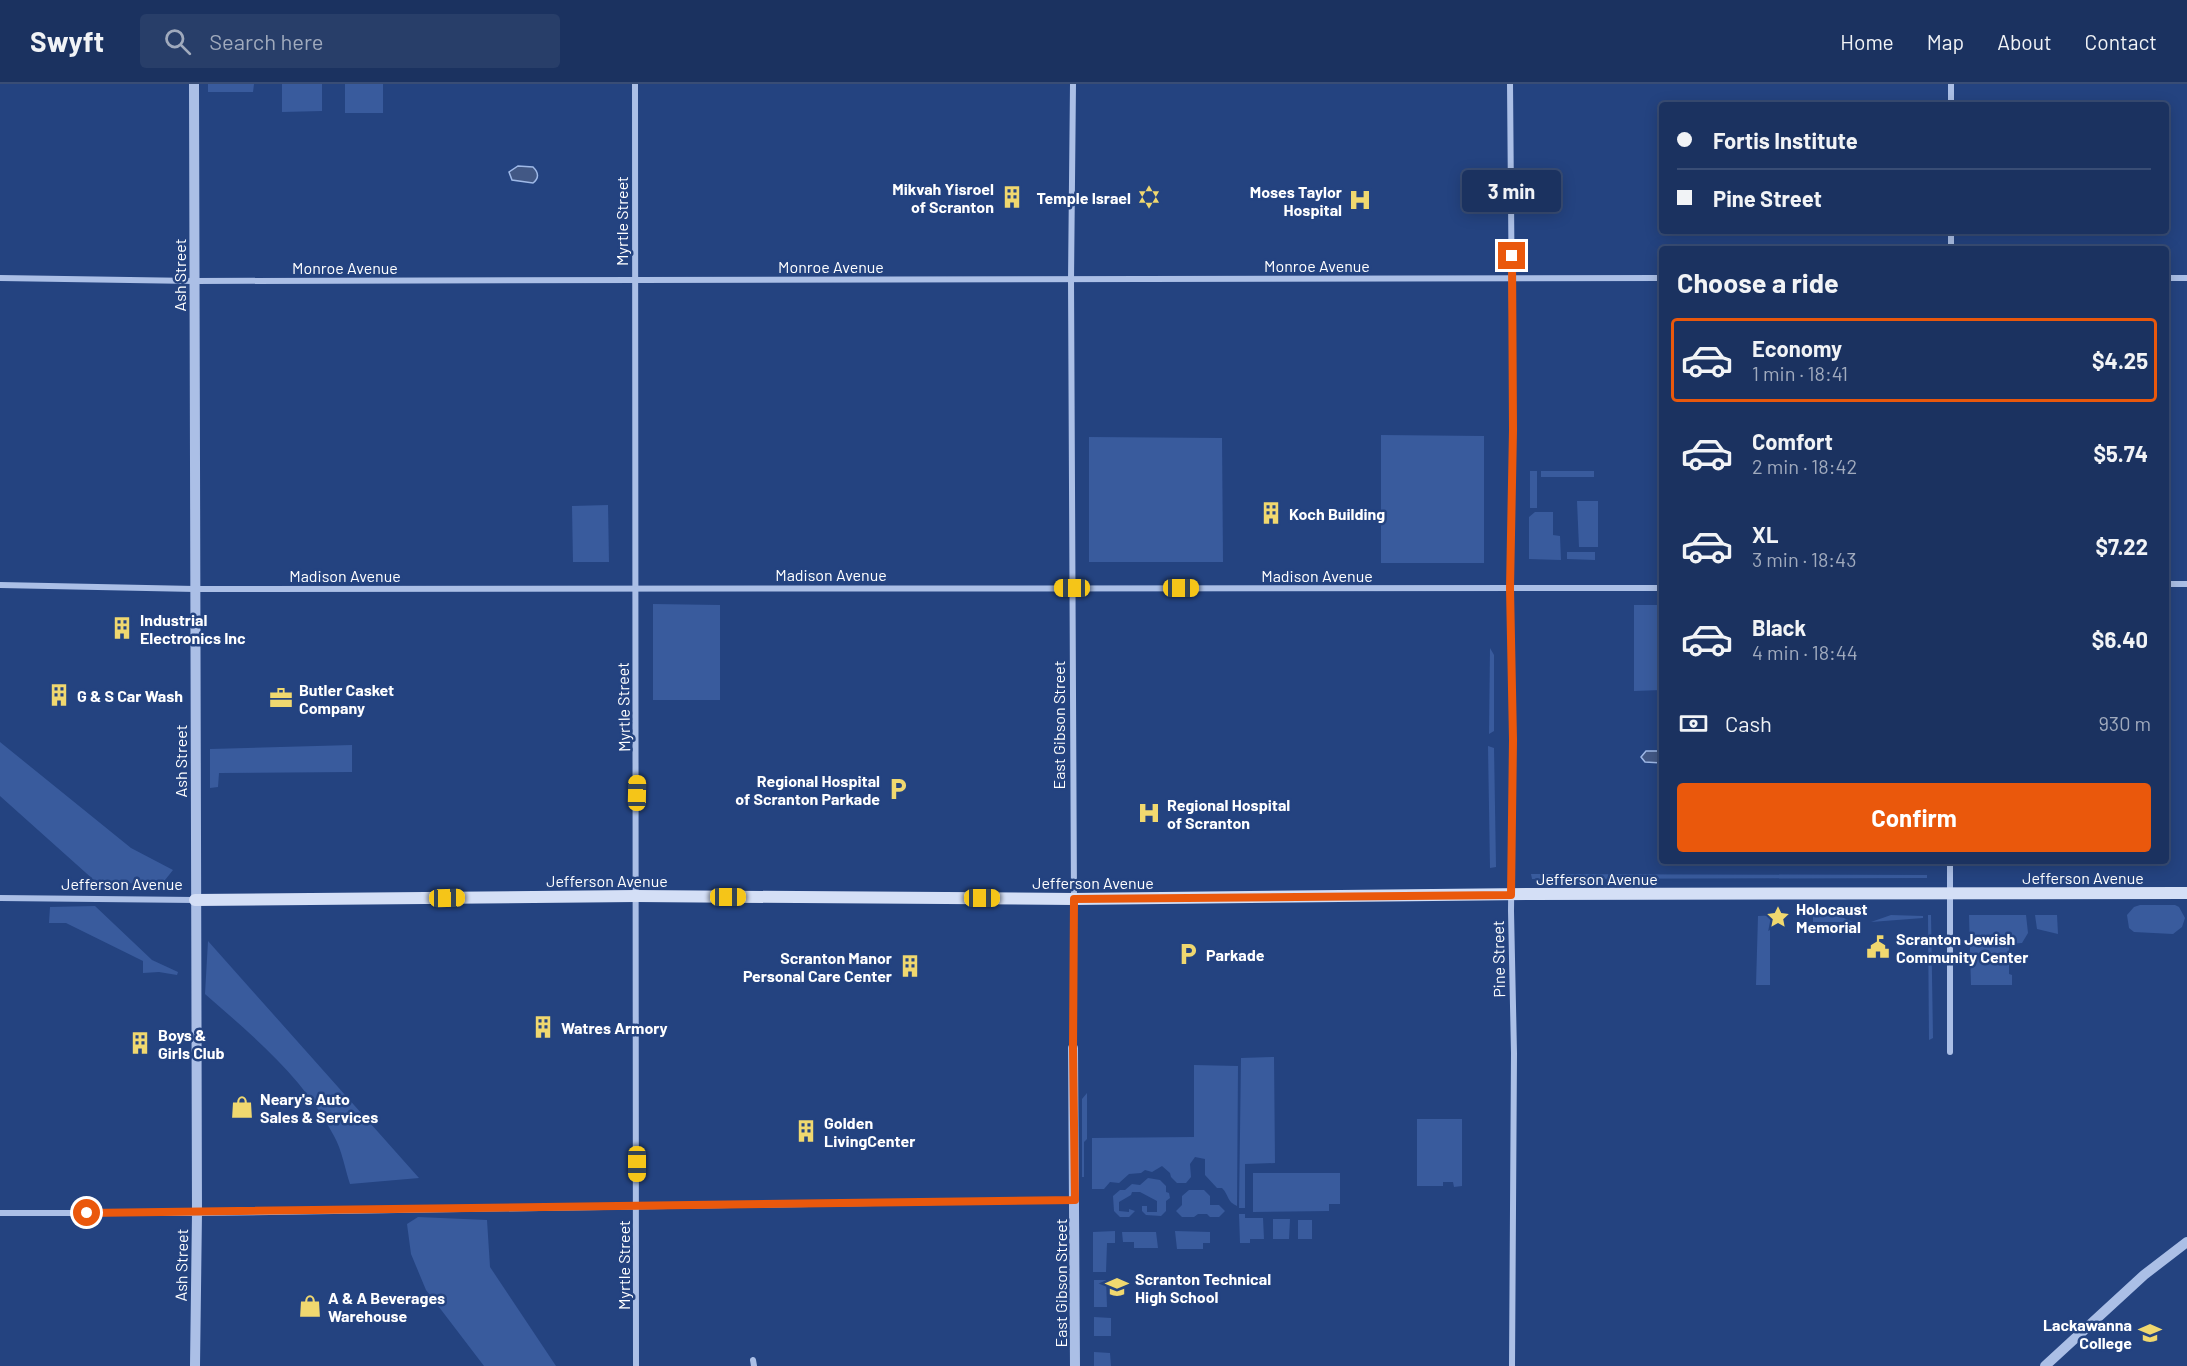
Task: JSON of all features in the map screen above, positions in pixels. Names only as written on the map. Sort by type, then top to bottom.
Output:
[{"type":"main road","name":"Jefferson Avenue","points":[[195,900],[636,896],[1074,899],[2187,893]]},
{"type":"street","name":"Ash Street","points":[[194,84],[197,1213],[195,1366]]},
{"type":"street","name":"Myrtle Street","points":[[635,84],[636,1366]]},
{"type":"street","name":"East Gibson Street","points":[[1073,84],[1071,280],[1074,1366]]},
{"type":"street","name":"Pine Street","points":[[1510,84],[1513,430],[1510,588],[1513,740],[1511,895],[1514,1053],[1512,1366]]},
{"type":"street","points":[[1951,84],[1951,102]]},
{"type":"street","name":"Monroe Avenue","points":[[0,278],[195,281],[1659,278]]},
{"type":"street","points":[[2169,278],[2187,278]]},
{"type":"street","points":[[2169,584],[2187,584]]},
{"type":"street","name":"Madison Avenue","points":[[0,585],[195,589],[1659,588]]},
{"type":"street","points":[[1950,864],[1950,1052]]},
{"type":"street","name":"Jefferson Avenue","points":[[0,898],[195,900]]},
{"type":"street","points":[[0,1213],[197,1213],[1075,1200]]},
{"type":"street","points":[[2045,1366],[2144,1275],[2187,1242]]},
{"type":"shaded area","points":[[208,84],[254,84],[253,92],[208,92]]},
{"type":"shaded area","points":[[282,84],[322,84],[322,111],[282,112]]},
{"type":"shaded area","points":[[345,84],[383,84],[383,113],[345,113]]},
{"type":"shaded area","points":[[518,166],[533,167],[538,175],[533,183],[512,180],[509,172]]},
{"type":"shaded area","points":[[1381,435],[1484,436],[1484,563],[1381,563]]},
{"type":"shaded area","points":[[1089,437],[1222,438],[1223,562],[1089,562]]},
{"type":"shaded area","points":[[1530,471],[1537,471],[1537,508],[1530,508]]},
{"type":"shaded area","points":[[1541,471],[1594,471],[1594,477],[1541,477]]},
{"type":"shaded area","points":[[1577,501],[1598,501],[1598,547],[1579,547]]},
{"type":"shaded area","points":[[608,505],[609,562],[573,562],[572,506]]},
{"type":"shaded area","points":[[1535,512],[1553,512],[1553,535],[1560,536],[1561,560],[1529,559],[1529,517]]},
{"type":"shaded area","points":[[1567,552],[1595,552],[1595,560],[1567,559]]},
{"type":"shaded area","points":[[653,604],[720,605],[720,700],[653,700]]},
{"type":"shaded area","points":[[1634,605],[1659,605],[1659,690],[1634,691]]},
{"type":"shaded area","points":[[1490,648],[1494,655],[1494,731],[1489,734]]},
{"type":"shaded area","points":[[0,742],[131,848],[173,870],[161,885],[95,881],[0,796]]},
{"type":"shaded area","points":[[352,745],[352,772],[219,773],[218,787],[210,788],[210,749]]},
{"type":"shaded area","points":[[1488,746],[1494,748],[1496,867],[1490,868]]},
{"type":"shaded area","points":[[1646,751],[1659,751],[1659,763],[1645,762],[1641,757]]},
{"type":"shaded area","points":[[1531,874],[1927,875],[1927,878],[1532,879]]},
{"type":"shaded area","points":[[2140,905],[2179,907],[2185,918],[2182,927],[2173,934],[2134,932],[2129,928],[2127,915],[2134,907]]},
{"type":"shaded area","points":[[95,906],[152,960],[178,972],[177,975],[159,972],[143,973],[143,961],[66,923],[49,923],[50,907]]},
{"type":"shaded area","points":[[1781,915],[1780,922],[1770,923],[1770,985],[1756,985],[1758,916]]},
{"type":"shaded area","points":[[1891,915],[1923,916],[1923,918],[1871,922]]},
{"type":"shaded area","points":[[1928,915],[1931,915],[1933,1038],[1929,1040]]},
{"type":"shaded area","points":[[1969,915],[2026,915],[2028,933],[2022,943],[2009,944],[2009,974],[2012,975],[2012,985],[1971,985]]},
{"type":"shaded area","points":[[2035,915],[2057,915],[2058,934],[2037,929]]},
{"type":"shaded area","points":[[1813,916],[1839,916],[1853,922],[1813,922]]},
{"type":"shaded area","points":[[208,941],[419,1178],[350,1184],[337,1141],[308,1095],[276,1059],[205,994]]},
{"type":"shaded area","points":[[1274,1057],[1275,1163],[1245,1164],[1245,1208],[1239,1208],[1241,1058]]},
{"type":"shaded area","points":[[1194,1065],[1238,1066],[1237,1206],[1231,1202],[1222,1188],[1217,1188],[1205,1175],[1205,1159],[1195,1157],[1190,1164],[1191,1177],[1186,1183],[1177,1183],[1162,1166],[1152,1172],[1145,1170],[1141,1173],[1129,1174],[1119,1183],[1110,1182],[1104,1189],[1092,1189],[1092,1138],[1194,1137]]},
{"type":"shaded area","points":[[1087,1093],[1087,1139],[1084,1142],[1084,1177],[1082,1177],[1082,1099]]},
{"type":"shaded area","points":[[1417,1119],[1462,1119],[1462,1186],[1454,1187],[1453,1182],[1443,1182],[1443,1186],[1417,1186]]},
{"type":"shaded area","points":[[1253,1173],[1340,1173],[1340,1204],[1329,1204],[1329,1211],[1253,1212]]},
{"type":"shaded area","points":[[1148,1178],[1160,1180],[1166,1186],[1166,1192],[1169,1193],[1170,1198],[1166,1201],[1166,1211],[1161,1216],[1146,1215],[1142,1211],[1142,1206],[1147,1206],[1147,1212],[1157,1212],[1157,1201],[1140,1192],[1132,1192],[1119,1202],[1119,1211],[1129,1212],[1129,1209],[1135,1211],[1129,1217],[1120,1217],[1114,1211],[1113,1196],[1132,1184],[1140,1185]]},
{"type":"shaded area","points":[[1189,1190],[1204,1190],[1210,1196],[1210,1205],[1219,1205],[1225,1211],[1219,1217],[1198,1214],[1194,1217],[1182,1217],[1176,1211],[1182,1205],[1182,1196]]},
{"type":"shaded area","points":[[1239,1214],[1245,1214],[1245,1218],[1263,1218],[1264,1239],[1250,1239],[1250,1243],[1240,1243]]},
{"type":"shaded area","points":[[418,1217],[487,1220],[490,1267],[556,1366],[484,1366],[426,1290],[411,1254],[407,1224]]},
{"type":"shaded area","points":[[1273,1219],[1290,1219],[1289,1239],[1273,1239]]},
{"type":"shaded area","points":[[1298,1220],[1312,1220],[1312,1239],[1298,1239]]},
{"type":"shaded area","points":[[1115,1231],[1115,1243],[1107,1243],[1106,1272],[1093,1272],[1093,1232]]},
{"type":"shaded area","points":[[1175,1231],[1210,1232],[1210,1243],[1203,1243],[1203,1249],[1177,1249]]},
{"type":"shaded area","points":[[1122,1232],[1156,1232],[1158,1248],[1134,1248],[1134,1242],[1123,1242]]},
{"type":"shaded area","points":[[1094,1280],[1106,1280],[1107,1307],[1094,1307]]},
{"type":"shaded area","points":[[1094,1317],[1111,1318],[1111,1336],[1094,1336]]},
{"type":"shaded area","points":[[1094,1352],[1110,1353],[1111,1366],[1094,1366]]},
{"type":"place","name":"Mikvah Yisroel of Scranton","points":[[1012,197]]},
{"type":"place","name":"Temple Israel","points":[[1149,197]]},
{"type":"place","name":"Moses Taylor Hospital","points":[[1360,200]]},
{"type":"place","name":"Koch Building","points":[[1271,513]]},
{"type":"place","name":"Industrial Electronics Inc","points":[[122,628]]},
{"type":"place","name":"G & S Car Wash","points":[[59,695]]},
{"type":"place","name":"Butler Casket Company","points":[[281,698]]},
{"type":"place","name":"Regional Hospital of Scranton Parkade","points":[[898,789]]},
{"type":"place","name":"Regional Hospital of Scranton","points":[[1149,813]]},
{"type":"place","name":"Holocaust Memorial","points":[[1778,917]]},
{"type":"place","name":"Scranton Jewish Community Center","points":[[1878,947]]},
{"type":"place","name":"Parkade","points":[[1188,954]]},
{"type":"place","name":"Scranton Manor Personal Care Center","points":[[910,966]]},
{"type":"place","name":"Watres Armory","points":[[543,1027]]},
{"type":"place","name":"Boys & Girls Club","points":[[140,1043]]},
{"type":"place","name":"Neary's Auto Sales & Services","points":[[242,1107]]},
{"type":"place","name":"Golden LivingCenter","points":[[806,1131]]},
{"type":"place","name":"Scranton Technical High School","points":[[1117,1287]]},
{"type":"place","name":"A & A Beverages Warehouse","points":[[310,1306]]},
{"type":"place","name":"Lackawanna College","points":[[2150,1333]]},
{"type":"route","points":[[87,1213],[1075,1200],[1074,899],[1511,895],[1512,256]]}]
